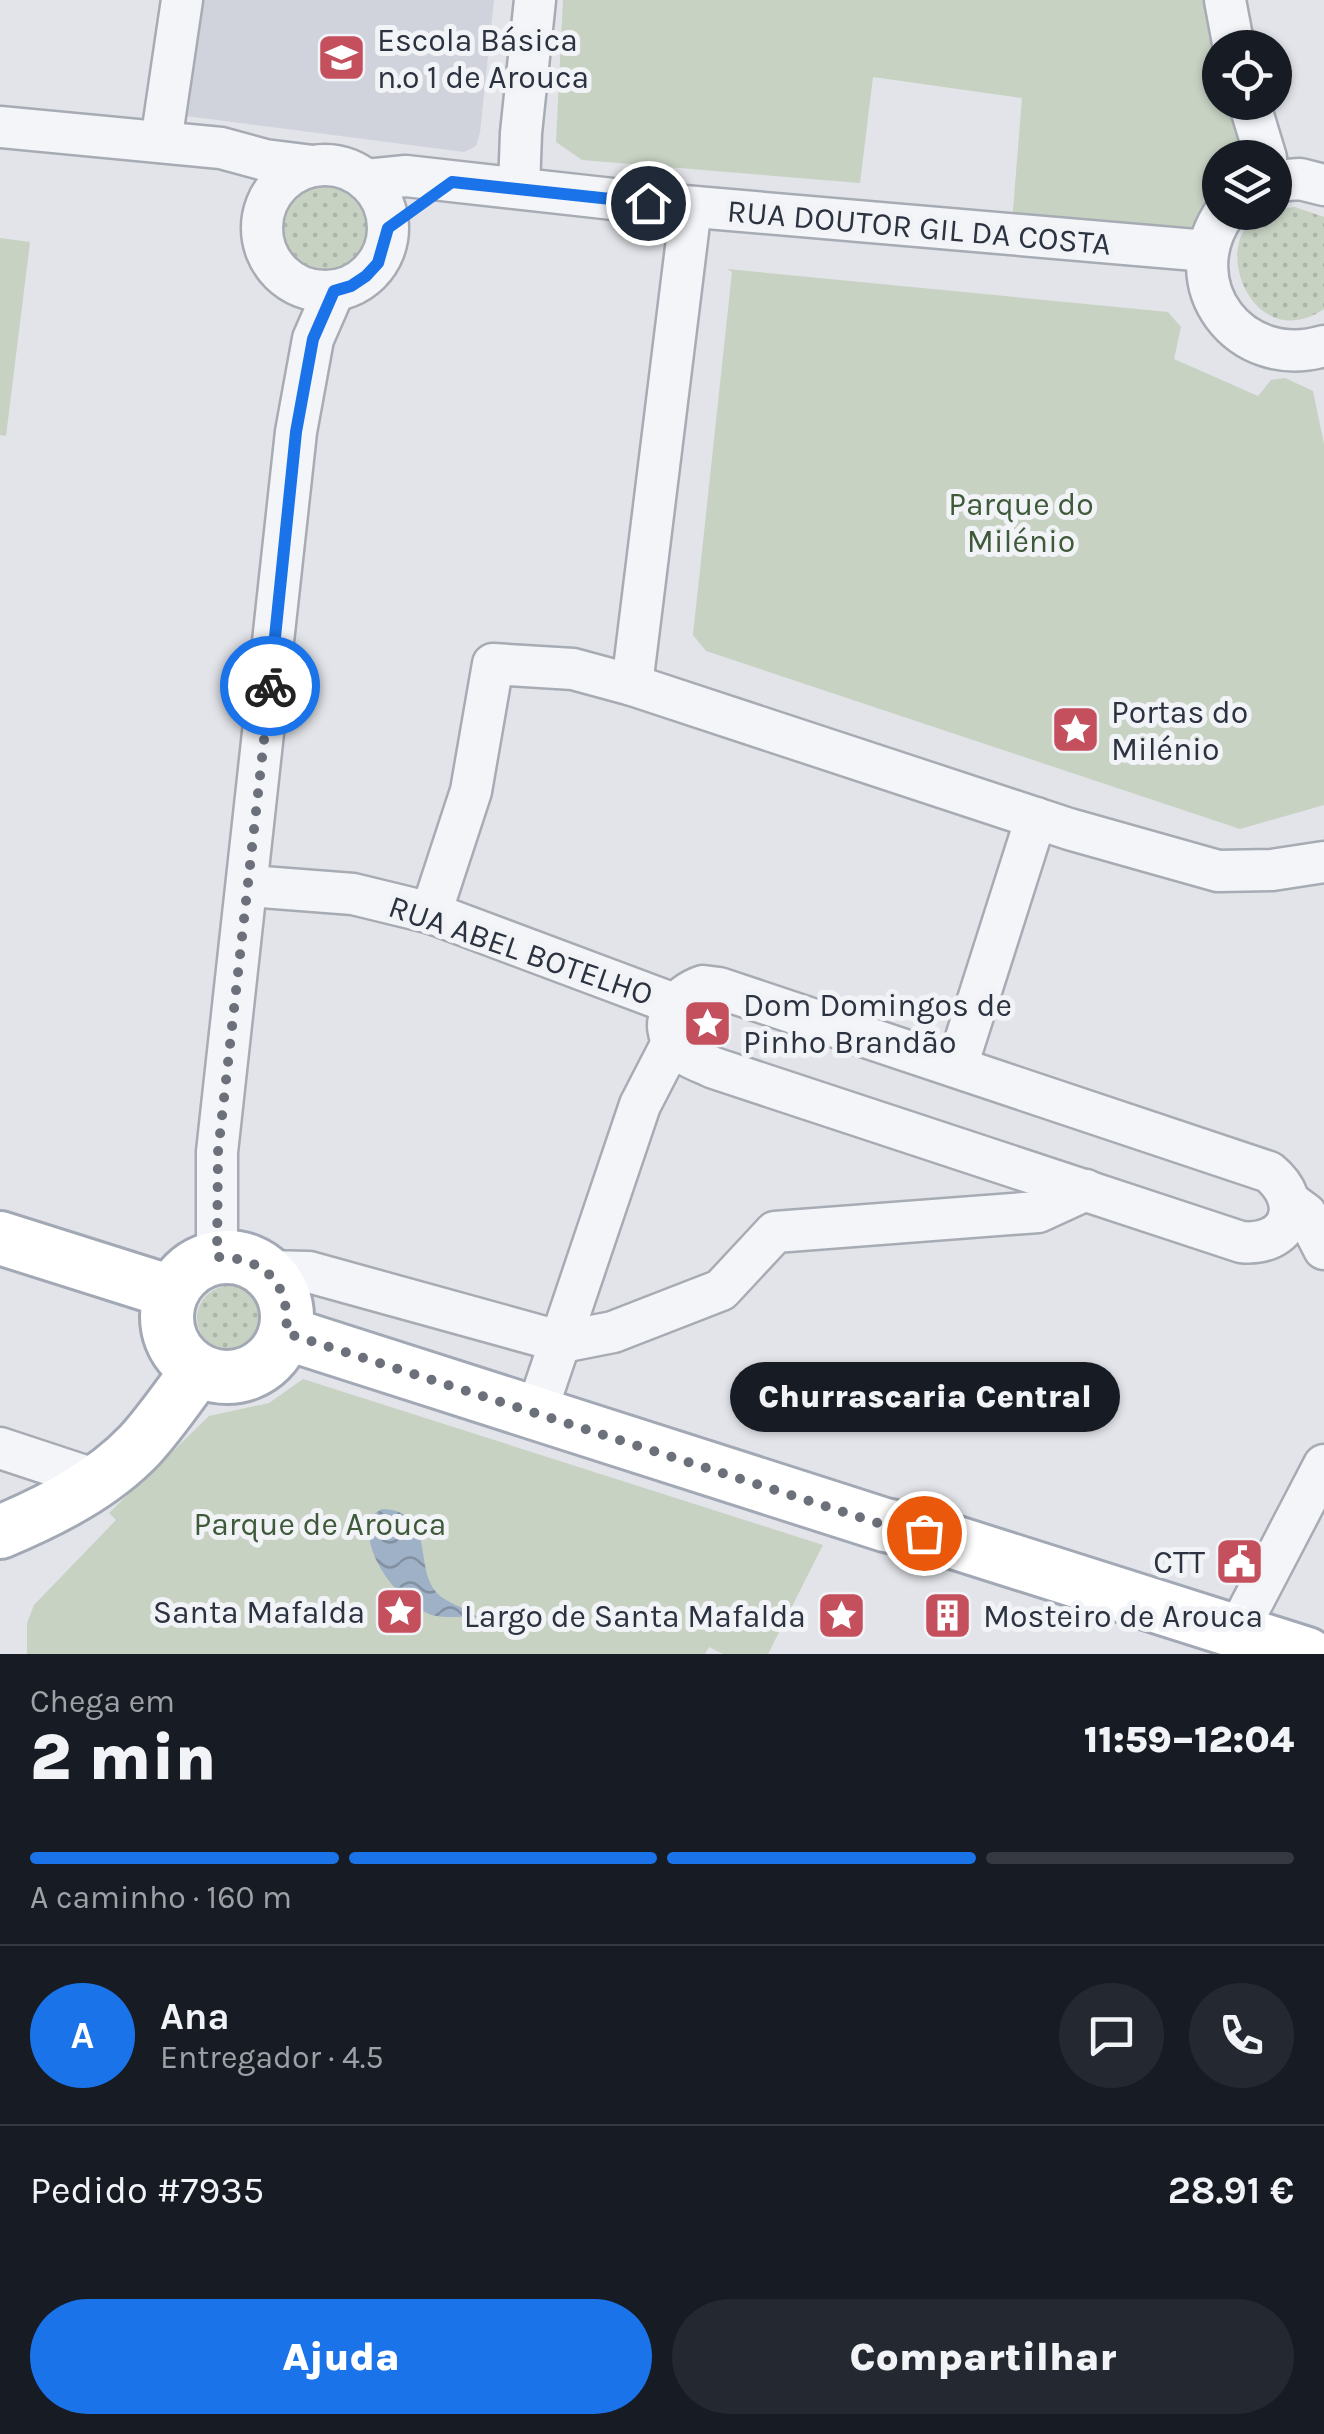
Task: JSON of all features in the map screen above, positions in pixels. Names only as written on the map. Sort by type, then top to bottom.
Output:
[{"type":"main road","points":[[0,1238],[171,1292]]},
{"type":"main road","points":[[242,1264],[285,1299],[286,1333],[266,1364],[233,1378],[215,1377],[183,1360],[172,1344],[166,1310],[171,1292],[190,1269],[242,1264]]},
{"type":"main road","points":[[286,1333],[884,1525],[924,1533],[1307,1654]]},
{"type":"main road","points":[[16,1525],[100,1481],[140,1445],[198,1370]]},
{"type":"street","points":[[161,142],[182,0]]},
{"type":"street","points":[[519,188],[536,0]]},
{"type":"street","points":[[1225,0],[1231,30]]},
{"type":"street","points":[[0,127],[220,148],[265,160],[350,170],[366,180],[386,210],[388,228],[378,263],[351,286],[315,288],[280,273],[268,257],[262,238],[268,200],[295,172],[313,166]]},
{"type":"street","points":[[220,148],[268,200]]},
{"type":"street","name":"RUA DOUTOR GIL DA COSTA","points":[[366,180],[406,176],[691,207],[1207,251]]},
{"type":"street","points":[[1292,180],[1324,186]]},
{"type":"street","points":[[388,228],[452,182]]},
{"type":"street","points":[[632,685],[691,207]]},
{"type":"street","points":[[1214,230],[1207,251],[1207,279],[1216,305],[1233,328],[1256,344],[1278,350],[1323,349]]},
{"type":"street","points":[[315,288],[313,339],[296,432],[218,1152],[242,1264],[309,1272],[562,1342],[613,1332],[721,1290],[776,1232],[1038,1212],[1086,1190]]},
{"type":"street","points":[[431,913],[471,791],[494,664],[573,669],[632,685],[1036,818],[1218,871],[1272,870],[1324,862]]},
{"type":"street","points":[[956,1066],[1036,818]]},
{"type":"street","name":"RUA ABEL BOTELHO","points":[[249,886],[353,894],[431,913],[673,1022],[680,1050],[714,1068],[1224,1238],[1257,1244],[1275,1238],[1287,1223],[1291,1203]]},
{"type":"street","points":[[536,1413],[640,1105],[686,992],[703,986],[719,988],[1269,1172],[1283,1184],[1291,1203],[1306,1214],[1324,1249]]},
{"type":"street","points":[[0,1448],[100,1481]]},
{"type":"street","points":[[1237,1632],[1324,1466]]},
{"type":"shaded area","name":"Escola Básica n.º 1 de Arouca","points":[[204,0],[494,0],[476,146],[464,152],[186,116]]},
{"type":"green space","points":[[563,0],[1246,0],[1249,30],[1202,30],[1202,120],[1254,120],[1253,140],[1202,140],[1202,230],[1214,230],[1207,251],[1011,235],[1022,98],[873,77],[860,183],[582,160],[556,142]]},
{"type":"green space","points":[[325,184],[356,197],[369,228],[356,259],[325,272],[294,259],[281,228],[294,197]]},
{"type":"green space","points":[[1292,207],[1324,217],[1324,309],[1296,320],[1273,317],[1255,303],[1242,283],[1237,260],[1240,238],[1246,230],[1292,230]]},
{"type":"green space","points":[[0,238],[30,242],[6,436],[0,435]]},
{"type":"green space","name":"Parque do Milénio","points":[[727,269],[1168,312],[1181,327],[1174,359],[1258,396],[1271,380],[1285,378],[1313,391],[1324,444],[1324,805],[1240,829],[706,651],[693,635],[732,272]]},
{"type":"green space","points":[[229,1286],[252,1295],[261,1318],[252,1341],[229,1350],[206,1341],[197,1318],[206,1295]]},
{"type":"green space","name":"Parque de Arouca","points":[[303,1379],[823,1545],[768,1654],[723,1654],[709,1647],[705,1654],[27,1654],[27,1623],[34,1605],[116,1520],[109,1513],[209,1416],[269,1403]]},
{"type":"water","points":[[382,1509],[409,1518],[420,1538],[433,1588],[477,1617],[429,1614],[393,1586],[370,1544],[371,1516]]},
{"type":"way so far","points":[[270,686],[218,1152],[217,1257],[234,1257],[266,1271],[285,1299],[286,1333],[884,1525],[924,1533]]},
{"type":"place","name":"Escola Básica n.º 1 de Arouca","points":[[342,58]]},
{"type":"place","name":"Portas do Milénio","points":[[1076,730]]},
{"type":"place","name":"Dom Domingos de Pinho Brandão","points":[[708,1023]]},
{"type":"place","name":"Churrascaria Central","points":[[924,1533]]},
{"type":"place","name":"CTT","points":[[1240,1562]]},
{"type":"place","name":"Santa Mafalda","points":[[400,1612]]},
{"type":"place","name":"Largo de Santa Mafalda","points":[[841,1616]]},
{"type":"place","name":"Mosteiro de Arouca","points":[[948,1616]]},
{"type":"route","points":[[270,686],[296,432],[313,339],[334,291],[366,276],[386,246],[388,228],[452,182],[648,203]]}]
